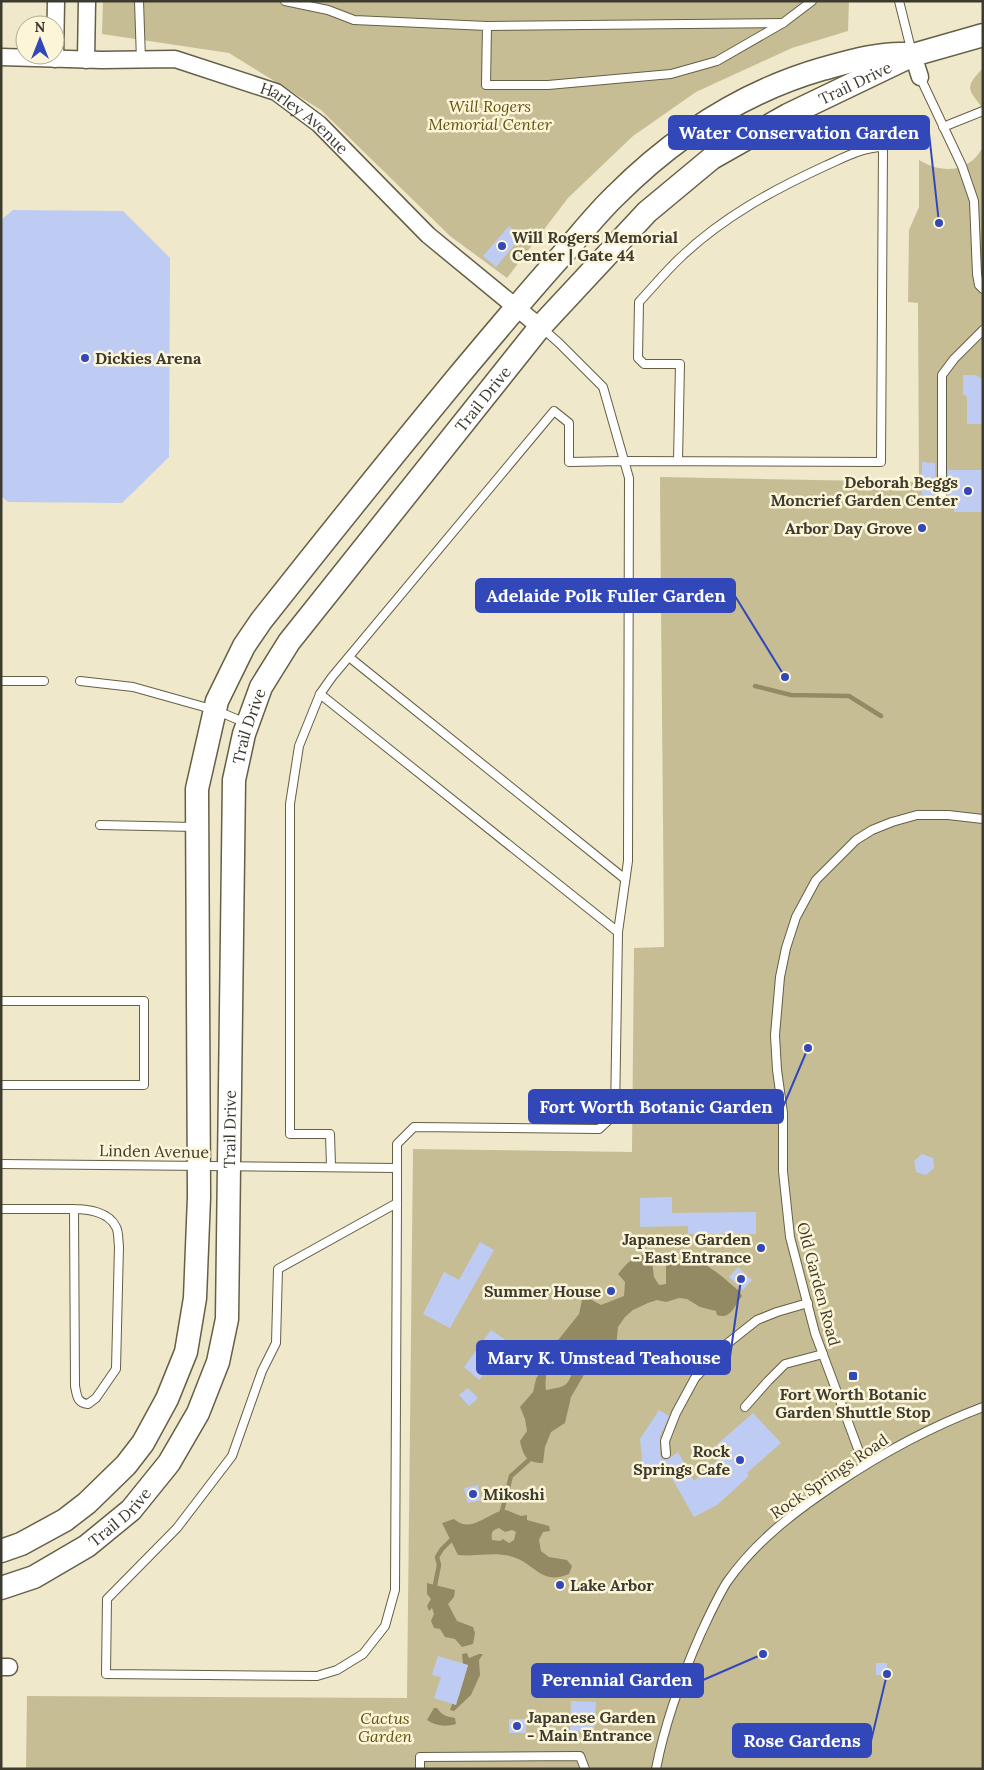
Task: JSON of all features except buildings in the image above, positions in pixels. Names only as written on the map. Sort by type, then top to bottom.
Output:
[{"type":"street","points":[[56,1],[56,15]]},
{"type":"street","points":[[86,60],[87,1]]},
{"type":"street","name":"Trail Drive","points":[[1,1588],[34,1577],[87,1546],[131,1510],[169,1463],[198,1413],[218,1362],[227,1319],[234,780],[244,734],[261,687],[289,642],[540,327],[647,212],[712,158],[788,115],[913,55],[983,35]]},
{"type":"street","name":"Trail Drive","points":[[1,1551],[21,1544],[65,1520],[87,1503],[126,1465],[143,1444],[168,1399],[186,1352],[195,1298],[199,1165],[197,789],[217,701],[244,646],[261,621],[376,476],[515,307],[615,196],[646,167],[682,138],[753,94],[790,79],[845,62],[893,54],[913,55]]},
{"type":"street","points":[[913,55],[920,77]]},
{"type":"street","name":"Harley Avenue","points":[[1,57],[15,58]]},
{"type":"street","name":"Harley Avenue","points":[[65,59],[175,59],[276,92],[319,124],[428,235],[540,327]]},
{"type":"street","points":[[197,827],[234,827]]},
{"type":"lane","points":[[139,1],[141,60]]},
{"type":"lane","points":[[285,1],[328,10],[354,20],[487,26],[783,23]]},
{"type":"lane","points":[[487,26],[486,84],[548,85],[671,74],[717,61],[783,23],[812,1]]},
{"type":"lane","points":[[899,1],[913,55]]},
{"type":"lane","points":[[920,77],[962,166],[974,201],[977,274],[983,289]]},
{"type":"lane","points":[[943,127],[983,111]]},
{"type":"lane","points":[[331,1166],[330,1134],[290,1134],[290,804],[299,746],[320,694],[554,411],[569,422],[569,462],[882,462],[882,147],[872,147],[839,160],[755,201],[715,228],[681,257],[639,302],[638,358],[644,364],[680,364],[678,461]]},
{"type":"lane","points":[[397,1203],[278,1269],[276,1344],[262,1371],[232,1456],[177,1528],[107,1599],[106,1674],[317,1676],[337,1670],[363,1654],[385,1626],[395,1590],[397,1203],[397,1144],[414,1127],[599,1129],[615,1114],[618,932],[628,852],[629,478],[622,461],[603,388],[560,343],[540,327]]},
{"type":"lane","points":[[942,499],[942,375],[954,359],[983,330]]},
{"type":"lane","points":[[350,657],[625,879]]},
{"type":"lane","points":[[1,681],[44,681]]},
{"type":"lane","points":[[80,681],[133,687],[215,710],[247,724]]},
{"type":"lane","points":[[320,694],[618,932]]},
{"type":"lane","name":"Old Garden Road","points":[[864,1465],[816,1332],[790,1237],[783,1171],[783,1113],[777,1070],[775,1035],[778,994],[786,948],[796,917],[816,880],[856,840],[872,830],[918,815],[948,815],[983,819]]},
{"type":"lane","points":[[100,825],[197,827]]},
{"type":"lane","points":[[1,1001],[144,1001],[144,1085],[1,1085]]},
{"type":"lane","name":"Linden Avenue","points":[[1,1164],[397,1168]]},
{"type":"lane","points":[[1,1209],[74,1209],[84,1209],[107,1217],[117,1227],[119,1246],[116,1369],[96,1398],[88,1404],[81,1403],[78,1400],[75,1386],[74,1209]]},
{"type":"lane","points":[[666,1454],[665,1441],[676,1413],[696,1378],[728,1343],[757,1320],[808,1303]]},
{"type":"lane","points":[[745,1407],[785,1364],[824,1354]]},
{"type":"lane","name":"Rock Springs Road","points":[[656,1769],[668,1719],[685,1669],[714,1606],[727,1584],[760,1542],[782,1522],[864,1465],[917,1435],[983,1407]]},
{"type":"lane","points":[[420,1769],[420,1757],[580,1756]]},
{"type":"lane","points":[[579,1769],[580,1756]]},
{"type":"lane","points":[[580,1756],[585,1769]]},
{"type":"green space","name":"Will Rogers Memorial Center","points":[[103,1],[849,1],[848,31],[792,48],[696,92],[633,136],[568,198],[507,278],[450,236],[321,110],[229,53],[102,34]]},
{"type":"green space","points":[[983,68],[983,109],[970,89],[973,80]]},
{"type":"green space","name":"Cactus Garden","points":[[983,147],[983,1769],[26,1769],[27,1696],[407,1698],[413,1149],[632,1152],[634,948],[664,947],[660,477],[919,482],[918,303],[908,302],[909,230],[919,207],[919,160],[937,168],[954,168],[970,162]]},
{"type":"shaded area","points":[[651,1253],[654,1277],[659,1285],[666,1284],[666,1263],[675,1263],[682,1258],[689,1258],[697,1260],[712,1269],[739,1291],[742,1296],[732,1311],[726,1316],[717,1315],[716,1311],[700,1307],[687,1299],[679,1298],[666,1302],[657,1300],[633,1310],[618,1327],[616,1347],[599,1349],[571,1397],[565,1423],[551,1432],[545,1447],[543,1463],[529,1460],[524,1455],[520,1441],[527,1431],[520,1407],[533,1392],[536,1379],[555,1344],[579,1314],[582,1300],[590,1299],[601,1305],[624,1296],[625,1282],[618,1274],[632,1260]],"holes":[[[573,1345],[578,1345],[583,1349],[567,1383],[564,1386],[546,1390],[547,1372],[552,1361]]]},
{"type":"shaded area","points":[[506,1510],[521,1516],[527,1515],[527,1520],[549,1526],[550,1531],[543,1532],[539,1540],[541,1551],[549,1557],[567,1560],[572,1566],[569,1574],[559,1577],[545,1576],[521,1560],[506,1555],[458,1555],[442,1523],[454,1519],[461,1523],[474,1523]],"holes":[[[499,1528],[505,1532],[512,1530],[516,1532],[514,1540],[509,1543],[503,1539],[500,1541],[492,1540],[493,1531]]]},
{"type":"shaded area","points":[[427,1583],[455,1590],[454,1597],[448,1604],[457,1621],[473,1627],[475,1633],[473,1644],[462,1647],[455,1639],[445,1637],[440,1629],[434,1628],[431,1621],[434,1614],[432,1608],[429,1611],[427,1606],[431,1599],[427,1594]]},
{"type":"shaded area","points":[[467,1653],[469,1658],[483,1654],[479,1660],[480,1675],[471,1695],[454,1711],[450,1710],[454,1699],[459,1696],[468,1665],[463,1664],[462,1654]]},
{"type":"shaded area","points":[[434,1708],[437,1708],[444,1715],[455,1718],[456,1724],[441,1725],[427,1720]]},
{"type":"waterway","points":[[755,686],[791,695],[849,696],[881,716]]},
{"type":"waterway","points":[[502,1511],[511,1476],[529,1460]]},
{"type":"waterway","points":[[435,1585],[439,1565],[437,1557],[451,1540]]},
{"type":"place","name":"Water Conservation Garden","points":[[939,223]]},
{"type":"place","name":"Will Rogers Memorial Center | Gate 44","points":[[502,246]]},
{"type":"place","name":"Dickies Arena","points":[[85,358]]},
{"type":"place","name":"Deborah Beggs Moncrief Garden Center","points":[[968,491]]},
{"type":"place","name":"Arbor Day Grove","points":[[922,528]]},
{"type":"place","name":"Adelaide Polk Fuller Garden","points":[[785,677]]},
{"type":"place","name":"Fort Worth Botanic Garden","points":[[808,1048]]},
{"type":"place","name":"Japanese Garden - East Entrance","points":[[761,1248]]},
{"type":"place","name":"Mary K. Umstead Teahouse","points":[[741,1279]]},
{"type":"place","name":"Summer House","points":[[611,1291]]},
{"type":"place","name":"Fort Worth Botanic Garden Shuttle Stop","points":[[853,1376]]},
{"type":"place","name":"Rock Springs Cafe","points":[[740,1460]]},
{"type":"place","name":"Mikoshi","points":[[473,1494]]},
{"type":"place","name":"Lake Arbor","points":[[560,1585]]},
{"type":"place","name":"Perennial Garden","points":[[763,1654]]},
{"type":"place","name":"Rose Gardens","points":[[887,1674]]},
{"type":"place","name":"Japanese Garden - Main Entrance","points":[[517,1726]]}]
